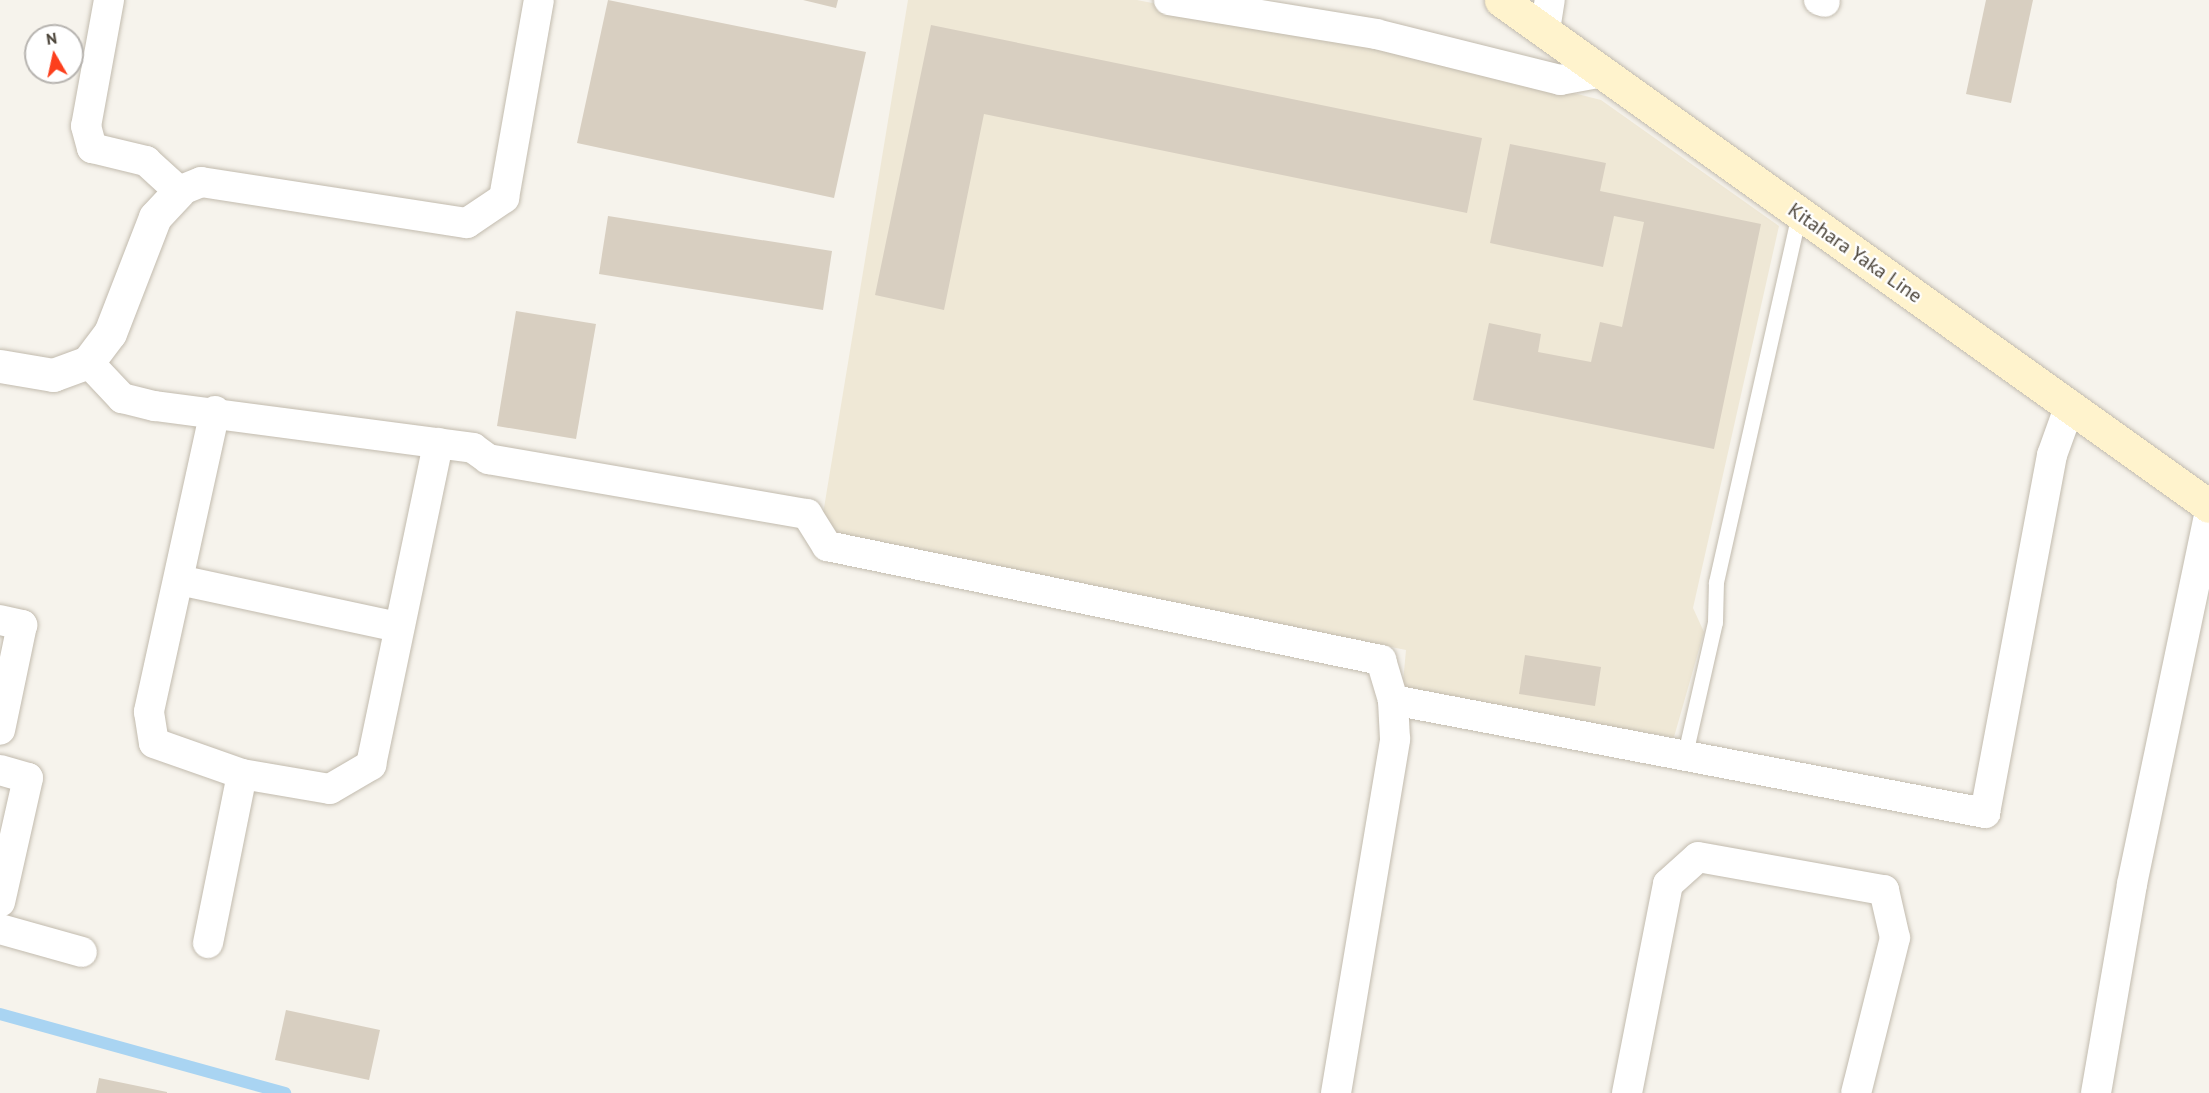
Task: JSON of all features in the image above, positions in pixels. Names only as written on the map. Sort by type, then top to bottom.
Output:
[{"type":"main road","name":"Kitahara Yaka Line","points":[[1501,0],[1547,15],[1604,72],[1799,215],[2070,405],[2209,506]]},
{"type":"street","points":[[109,0],[86,126],[92,148],[146,161],[179,191]]},
{"type":"street","points":[[0,366],[53,375],[88,362],[110,333],[155,217],[179,191],[201,182],[467,223],[486,214],[504,198],[539,0]]},
{"type":"street","points":[[1169,0],[1246,8],[1376,34],[1560,80],[1604,72]]},
{"type":"street","points":[[88,362],[122,398],[438,442],[473,448],[488,459],[807,514],[827,546],[1381,660],[1393,700],[1395,739],[1336,1093]]},
{"type":"street","points":[[1393,700],[1985,813],[2052,454],[2070,405]]},
{"type":"street","points":[[215,411],[149,712],[154,743],[242,774],[330,789],[371,765],[438,442]]},
{"type":"street","points":[[2096,1093],[2132,885],[2209,517]]},
{"type":"street","points":[[178,580],[399,627]]},
{"type":"street","points":[[0,620],[22,625],[0,730]]},
{"type":"street","points":[[0,770],[28,778],[0,902]]},
{"type":"street","points":[[208,943],[242,774]]},
{"type":"street","points":[[1627,1093],[1668,884],[1698,857],[1884,890],[1895,938],[1856,1093]]},
{"type":"street","points":[[0,929],[82,952]]},
{"type":"lane","points":[[1685,754],[1715,622],[1716,582],[1799,215]]},
{"type":"shaded area","points":[[908,0],[1137,0],[1451,62],[1601,100],[1779,226],[1693,608],[1704,632],[1674,737],[1402,693],[1406,650],[831,536],[822,520]]},
{"type":"building","points":[[608,0],[866,52],[834,198],[577,143]]},
{"type":"building","points":[[803,0],[838,0],[836,8]]},
{"type":"building","points":[[1986,0],[2033,0],[2011,103],[1966,94]]},
{"type":"building","points":[[931,25],[1482,138],[1467,213],[984,114],[944,310],[875,295]]},
{"type":"building","points":[[1510,144],[1606,163],[1600,191],[1761,224],[1714,449],[1473,400],[1489,323],[1541,334],[1538,352],[1591,362],[1600,322],[1622,327],[1644,222],[1614,216],[1603,267],[1490,243]]},
{"type":"building","points":[[608,216],[832,251],[823,310],[599,274]]},
{"type":"building","points":[[516,311],[596,324],[576,439],[497,426]]},
{"type":"building","points":[[1525,655],[1601,667],[1595,706],[1519,694]]},
{"type":"building","points":[[286,1010],[380,1030],[369,1080],[275,1060]]},
{"type":"building","points":[[99,1078],[167,1092],[167,1093],[96,1093]]},
{"type":"waterway","points":[[0,1014],[285,1093]]}]
